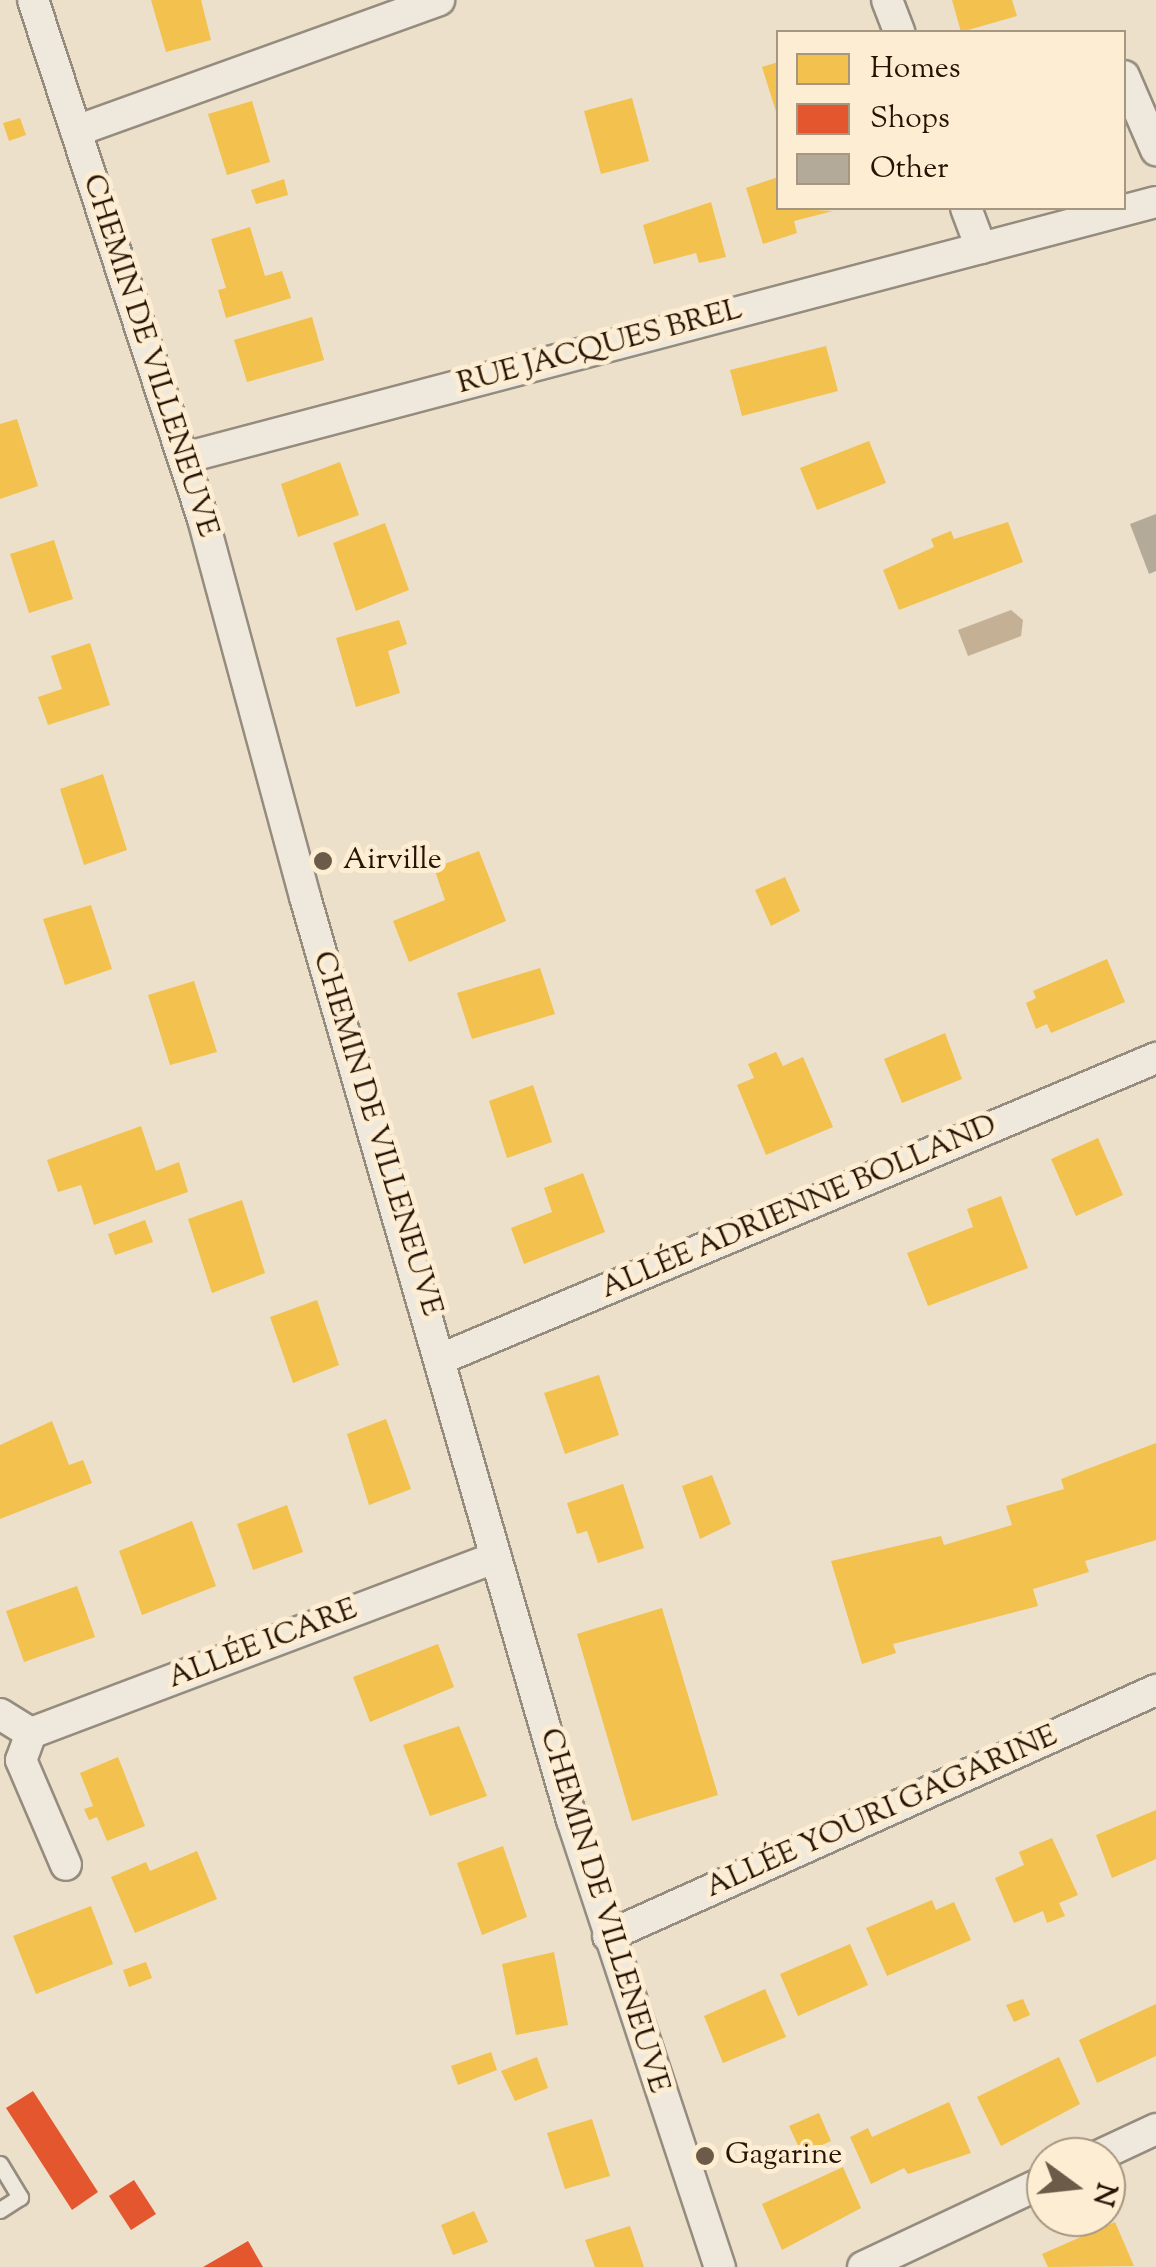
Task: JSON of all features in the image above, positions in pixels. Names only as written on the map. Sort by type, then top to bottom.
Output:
[{"type":"street","name":"CHEMIN DE VILLENEUVE","points":[[33,0],[184,458],[305,896],[443,1358],[496,1557],[608,1936],[720,2267]]},
{"type":"street","points":[[76,131],[439,0]]},
{"type":"street","points":[[886,0],[898,30]]},
{"type":"street","points":[[1126,81],[1156,150]]},
{"type":"street","name":"RUE JACQUES BREL","points":[[1126,206],[1156,202]]},
{"type":"street","points":[[967,210],[981,248]]},
{"type":"street","name":"RUE JACQUES BREL","points":[[184,458],[981,248],[1015,222],[1100,210]]},
{"type":"street","name":"ALLÉE ADRIENNE BOLLAND","points":[[443,1358],[1156,1058]]},
{"type":"street","name":"ALLÉE ICARE","points":[[31,1734],[496,1557]]},
{"type":"street","name":"ALLÉE YOURI GAGARINE","points":[[608,1936],[1156,1690]]},
{"type":"street","points":[[0,1714],[31,1734],[21,1760],[66,1864]]},
{"type":"street","points":[[1126,2143],[1156,2129]]},
{"type":"street","points":[[863,2267],[1026,2190]]},
{"type":"lane","points":[[0,2164],[20,2198],[0,2210]]},
{"type":"shaded area","points":[[1011,610],[1023,620],[1021,636],[968,656],[958,630]]},
{"type":"building: Homes","points":[[151,0],[201,0],[211,40],[166,52]]},
{"type":"building: Homes","points":[[952,0],[1012,0],[1017,16],[960,30]]},
{"type":"building: Homes","points":[[776,63],[776,112],[762,67]]},
{"type":"building: Homes","points":[[632,98],[649,161],[601,174],[584,111]]},
{"type":"building: Homes","points":[[252,101],[270,162],[227,175],[208,114]]},
{"type":"building: Homes","points":[[20,118],[26,135],[9,141],[3,123]]},
{"type":"building: Homes","points":[[776,178],[776,210],[833,211],[794,221],[797,233],[763,244],[746,188]]},
{"type":"building: Homes","points":[[284,179],[288,195],[256,204],[251,190]]},
{"type":"building: Homes","points":[[711,202],[726,257],[699,263],[696,253],[654,264],[643,225]]},
{"type":"building: Homes","points":[[250,227],[265,276],[282,271],[291,298],[226,318],[218,290],[226,288],[211,239]]},
{"type":"building: Homes","points":[[312,317],[324,360],[247,382],[234,340]]},
{"type":"building: Homes","points":[[826,346],[838,391],[742,416],[730,370]]},
{"type":"building: Homes","points":[[17,419],[38,486],[0,499],[0,424]]},
{"type":"building: Homes","points":[[869,441],[886,483],[817,510],[800,468]]},
{"type":"building: Homes","points":[[340,462],[359,515],[298,537],[281,484]]},
{"type":"building: Homes","points":[[1008,522],[1023,562],[899,610],[883,570],[934,547],[931,539],[951,531],[954,539]]},
{"type":"building: Homes","points":[[385,523],[409,590],[356,611],[333,543]]},
{"type":"building: Homes","points":[[54,540],[73,599],[29,613],[10,554]]},
{"type":"building: Homes","points":[[399,620],[407,644],[388,651],[400,693],[356,707],[336,638]]},
{"type":"building: Homes","points":[[90,643],[110,705],[48,725],[38,697],[62,689],[51,656]]},
{"type":"building: Homes","points":[[103,774],[127,850],[84,865],[60,789]]},
{"type":"building: Homes","points":[[479,851],[506,921],[409,962],[393,921],[445,900],[434,868]]},
{"type":"building: Homes","points":[[785,877],[800,911],[771,926],[755,890]]},
{"type":"building: Homes","points":[[91,905],[112,969],[65,985],[43,919]]},
{"type":"building: Homes","points":[[1107,959],[1125,1002],[1051,1033],[1047,1024],[1036,1029],[1026,1003],[1036,998],[1033,991]]},
{"type":"building: Homes","points":[[540,968],[555,1014],[472,1039],[457,993]]},
{"type":"building: Homes","points":[[194,981],[217,1052],[170,1065],[148,995]]},
{"type":"building: Homes","points":[[945,1033],[962,1079],[902,1103],[884,1059]]},
{"type":"building: Homes","points":[[776,1052],[783,1066],[803,1057],[833,1127],[766,1155],[737,1085],[754,1078],[748,1064]]},
{"type":"building: Homes","points":[[533,1085],[552,1142],[507,1158],[489,1101]]},
{"type":"building: Homes","points":[[141,1126],[156,1171],[179,1162],[188,1192],[94,1225],[81,1185],[58,1192],[47,1160]]},
{"type":"building: Homes","points":[[1098,1138],[1123,1195],[1076,1216],[1051,1159]]},
{"type":"building: Homes","points":[[583,1173],[605,1232],[524,1264],[511,1228],[552,1212],[544,1188]]},
{"type":"building: Homes","points":[[1001,1196],[1028,1268],[928,1306],[907,1253],[973,1227],[967,1209]]},
{"type":"building: Homes","points":[[242,1200],[265,1273],[212,1293],[188,1219]]},
{"type":"building: Homes","points":[[145,1220],[153,1242],[115,1255],[108,1234]]},
{"type":"building: Homes","points":[[317,1300],[339,1365],[293,1383],[270,1317]]},
{"type":"building: Homes","points":[[599,1375],[619,1435],[565,1454],[544,1393]]},
{"type":"building: Homes","points":[[386,1419],[411,1489],[369,1505],[347,1434]]},
{"type":"building: Homes","points":[[52,1421],[69,1465],[83,1460],[92,1483],[0,1519],[0,1445]]},
{"type":"building: Homes","points":[[1156,1443],[1156,1540],[1085,1561],[1089,1572],[1033,1589],[1038,1606],[893,1644],[896,1653],[862,1664],[831,1561],[941,1536],[944,1545],[1012,1525],[1006,1506],[1064,1489],[1061,1479]]},
{"type":"building: Homes","points":[[712,1475],[731,1524],[700,1539],[682,1486]]},
{"type":"building: Homes","points":[[623,1484],[644,1548],[598,1563],[587,1531],[577,1534],[567,1503]]},
{"type":"building: Homes","points":[[287,1505],[303,1552],[253,1570],[237,1524]]},
{"type":"building: Homes","points":[[192,1521],[216,1586],[142,1615],[119,1551]]},
{"type":"building: Homes","points":[[77,1586],[95,1637],[24,1662],[6,1611]]},
{"type":"building: Homes","points":[[662,1608],[718,1795],[632,1821],[577,1634]]},
{"type":"building: Homes","points":[[438,1644],[454,1687],[370,1722],[353,1677]]},
{"type":"building: Homes","points":[[459,1726],[487,1796],[430,1816],[403,1745]]},
{"type":"building: Homes","points":[[118,1757],[145,1826],[107,1841],[97,1817],[89,1820],[84,1809],[93,1806],[80,1773]]},
{"type":"building: Homes","points":[[1156,1810],[1156,1859],[1112,1878],[1096,1835]]},
{"type":"building: Homes","points":[[1052,1838],[1078,1895],[1059,1903],[1065,1916],[1047,1923],[1043,1911],[1014,1923],[995,1878],[1024,1865],[1019,1852]]},
{"type":"building: Homes","points":[[503,1846],[527,1917],[482,1935],[457,1863]]},
{"type":"building: Homes","points":[[197,1851],[217,1899],[135,1933],[111,1877],[146,1862],[150,1871]]},
{"type":"building: Homes","points":[[932,1900],[936,1910],[954,1902],[971,1940],[887,1976],[866,1928]]},
{"type":"building: Homes","points":[[91,1906],[113,1964],[36,1994],[13,1936]]},
{"type":"building: Homes","points":[[850,1944],[868,1985],[798,2016],[780,1974]]},
{"type":"building: Homes","points":[[554,1952],[568,2025],[516,2035],[502,1964]]},
{"type":"building: Homes","points":[[146,1962],[152,1978],[129,1987],[123,1970]]},
{"type":"building: Homes","points":[[765,1989],[786,2037],[723,2063],[704,2016]]},
{"type":"building: Homes","points":[[1023,1999],[1030,2015],[1014,2022],[1006,2005]]},
{"type":"building: Homes","points":[[1156,2004],[1156,2056],[1097,2083],[1079,2040]]},
{"type":"building: Homes","points":[[491,2052],[497,2070],[458,2085],[451,2066]]},
{"type":"building: Homes","points":[[537,2057],[548,2088],[515,2101],[501,2071]]},
{"type":"building: Homes","points":[[1059,2057],[1080,2104],[1001,2146],[977,2097]]},
{"type":"building: Homes","points":[[949,2102],[971,2153],[908,2174],[904,2168],[871,2184],[850,2137],[868,2128],[872,2137]]},
{"type":"building: Homes","points":[[819,2113],[831,2141],[802,2154],[789,2126]]},
{"type":"building: Homes","points":[[592,2119],[610,2176],[565,2189],[547,2133]]},
{"type":"building: Homes","points":[[843,2167],[861,2208],[782,2250],[762,2204]]},
{"type":"building: Homes","points":[[474,2211],[488,2242],[453,2255],[441,2225]]},
{"type":"building: Homes","points":[[630,2226],[644,2267],[595,2267],[585,2240]]},
{"type":"building: Homes","points":[[1081,2237],[1121,2237],[1134,2266],[1048,2267],[1042,2254]]},
{"type":"building: Shops","points":[[33,2091],[98,2192],[72,2210],[6,2108]]},
{"type":"building: Shops","points":[[134,2180],[156,2214],[131,2230],[109,2196]]},
{"type":"building: Shops","points":[[248,2241],[263,2267],[203,2267]]},
{"type":"building: Other","points":[[1156,514],[1156,571],[1149,574],[1130,524]]},
{"type":"place","name":"Airville","points":[[323,861]]},
{"type":"place","name":"Gagarine","points":[[705,2156]]}]
